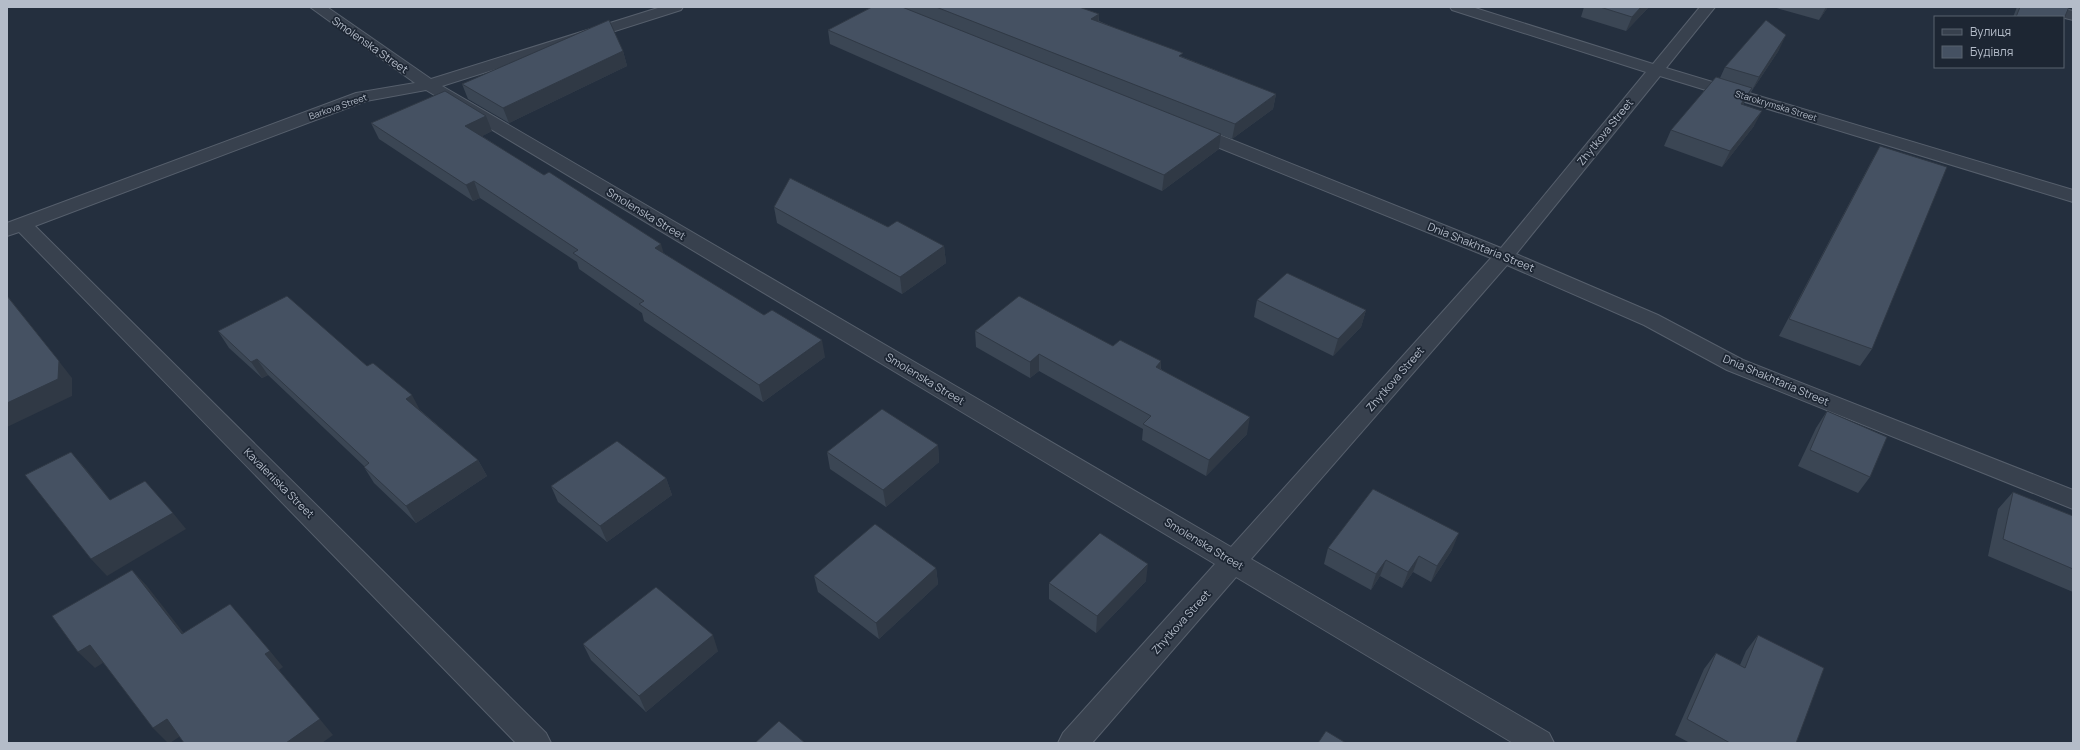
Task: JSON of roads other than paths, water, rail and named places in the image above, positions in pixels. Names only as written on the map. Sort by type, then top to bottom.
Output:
[{"type":"street","name":"Smolenska Street","points":[[316,7],[429,85],[1539,743]]},
{"type":"street","name":"Barkova Street","points":[[14,227],[362,97],[429,85],[676,7]]},
{"type":"street","name":"Starokrymska Street","points":[[1457,7],[1656,70],[2073,196]]},
{"type":"street","name":"Zhytkova Street","points":[[1073,743],[1504,256],[1708,7]]},
{"type":"street","points":[[2038,7],[2073,16]]},
{"type":"street","name":"Dnia Shakhtaria Street","points":[[1171,122],[1504,256],[1651,320],[1735,365],[2073,500]]},
{"type":"street","name":"Kavaleriiska Street","points":[[14,227],[536,743]]}]
